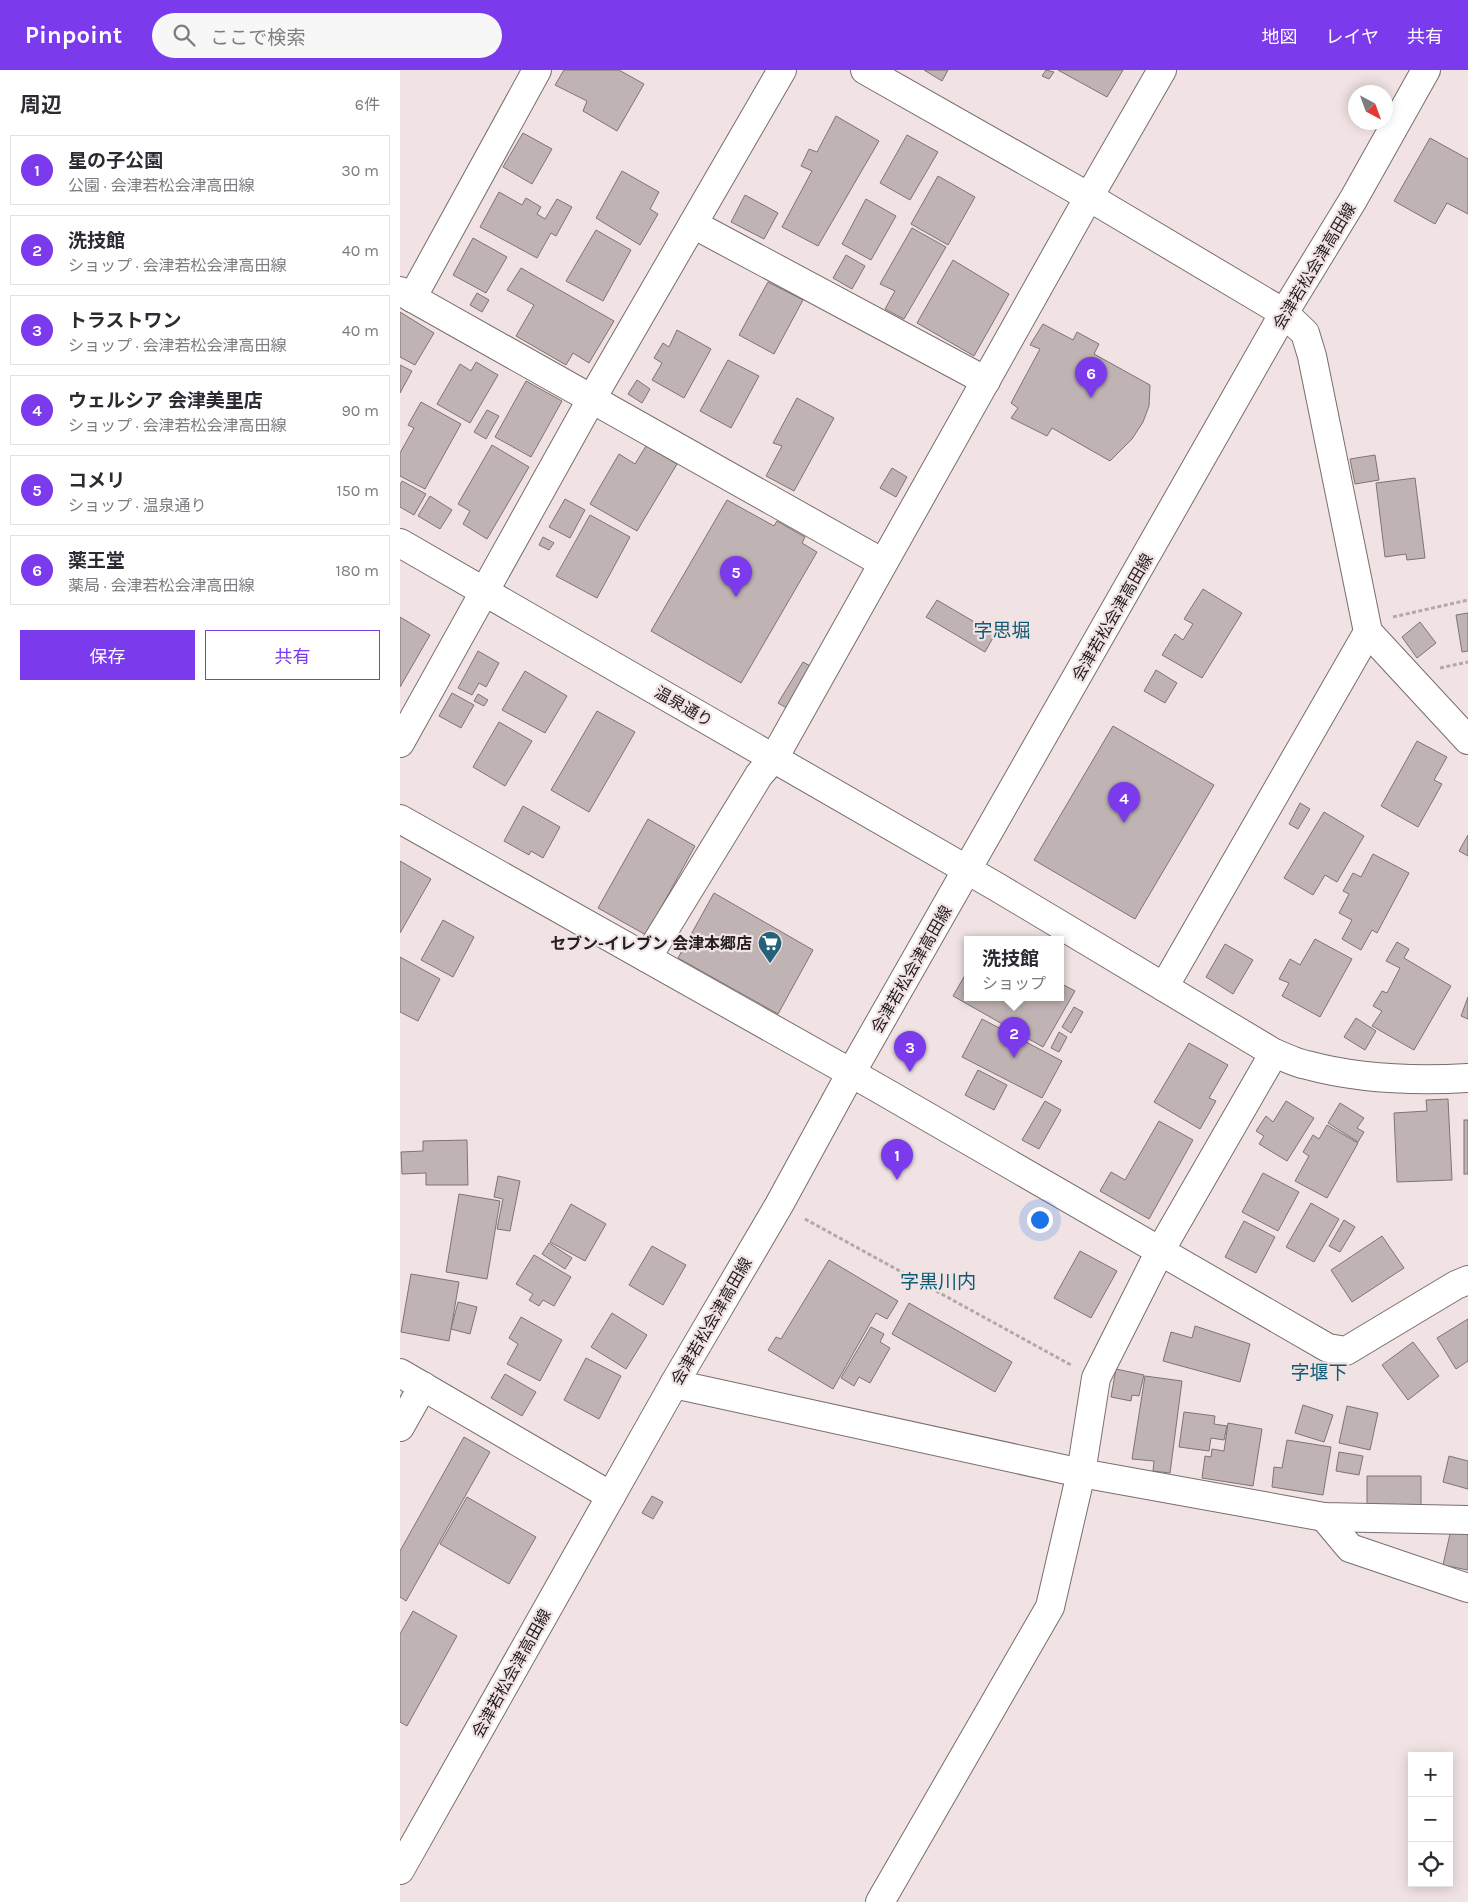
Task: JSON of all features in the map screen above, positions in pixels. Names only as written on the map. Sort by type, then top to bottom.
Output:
[{"type":"street","points":[[537,70],[406,295],[884,563]]},
{"type":"street","points":[[400,743],[591,400],[782,70]]},
{"type":"street","points":[[865,70],[1089,197],[1284,313],[1306,333],[1367,628],[1468,740]]},
{"type":"street","points":[[647,958],[759,775],[774,758],[1162,70]]},
{"type":"street","name":"会津若松会津高田線","points":[[400,1870],[674,1384],[780,1205],[851,1073],[1284,313],[1353,200],[1426,70]]},
{"type":"street","points":[[693,224],[986,381]]},
{"type":"street","name":"温泉通り","points":[[400,543],[968,870],[1274,1053],[1305,1065],[1356,1075],[1443,1079],[1468,1078]]},
{"type":"street","points":[[1164,987],[1367,628]]},
{"type":"street","points":[[400,819],[851,1073],[1328,1348],[1346,1350],[1456,1284],[1468,1280]]},
{"type":"street","points":[[880,1902],[1050,1606],[1080,1473],[1096,1378],[1160,1251],[1274,1053]]},
{"type":"street","points":[[400,1426],[411,1379],[611,1496]]},
{"type":"street","points":[[674,1384],[1080,1473],[1324,1517],[1468,1520]]},
{"type":"street","points":[[1324,1517],[1350,1548],[1468,1588]]},
{"type":"path","points":[[1367,628],[1468,600]]},
{"type":"path","points":[[780,1205],[1096,1378]]},
{"type":"building","points":[[564,70],[619,70],[644,84],[617,131],[583,111],[587,101],[555,85]]},
{"type":"building","points":[[924,70],[948,70],[942,81]]},
{"type":"building","points":[[1046,70],[1054,72],[1049,79],[1042,76]]},
{"type":"building","points":[[1058,70],[1123,70],[1107,97]]},
{"type":"building","points":[[836,116],[879,141],[818,246],[782,227],[812,171],[801,166],[809,149],[817,152]]},
{"type":"building","points":[[523,133],[552,149],[532,184],[503,167]]},
{"type":"building","points":[[907,135],[938,152],[910,200],[880,183]]},
{"type":"building","points":[[1430,138],[1468,159],[1468,214],[1447,203],[1435,224],[1394,201]]},
{"type":"building","points":[[622,171],[659,192],[650,209],[658,214],[640,245],[596,218]]},
{"type":"building","points":[[938,176],[975,197],[948,245],[911,224]]},
{"type":"building","points":[[499,192],[522,205],[526,198],[541,207],[537,214],[545,219],[557,199],[572,207],[556,236],[551,233],[537,258],[480,227]]},
{"type":"building","points":[[745,195],[778,213],[764,239],[731,222]]},
{"type":"building","points":[[866,199],[896,216],[871,260],[842,244]]},
{"type":"building","points":[[912,228],[946,247],[904,319],[885,309],[895,291],[880,284]]},
{"type":"building","points":[[596,230],[631,250],[603,301],[566,281]]},
{"type":"building","points":[[473,238],[507,257],[486,293],[453,275]]},
{"type":"building","points":[[846,255],[865,266],[852,289],[833,278]]},
{"type":"building","points":[[953,260],[1009,294],[974,356],[917,323]]},
{"type":"building","points":[[521,268],[614,321],[589,363],[573,353],[566,365],[516,336],[534,305],[507,290]]},
{"type":"building","points":[[768,282],[803,300],[774,354],[739,335]]},
{"type":"building","points":[[477,293],[489,300],[482,312],[470,305]]},
{"type":"building","points":[[400,312],[434,333],[415,365],[400,357]]},
{"type":"building","points":[[1043,324],[1073,340],[1077,332],[1099,344],[1094,354],[1150,385],[1149,406],[1143,422],[1132,439],[1110,461],[1052,428],[1047,436],[1011,418],[1018,408],[1011,403],[1040,349],[1030,345]]},
{"type":"building","points":[[677,330],[711,349],[684,398],[652,380],[662,363],[654,358],[663,343],[669,347]]},
{"type":"building","points":[[728,360],[759,376],[731,428],[700,411]]},
{"type":"building","points":[[476,362],[498,375],[470,423],[437,404],[460,364],[471,371]]},
{"type":"building","points":[[400,365],[412,371],[400,393]]},
{"type":"building","points":[[637,380],[650,389],[642,403],[628,394]]},
{"type":"building","points":[[526,381],[562,401],[531,457],[495,437]]},
{"type":"building","points":[[797,398],[834,418],[794,491],[766,476],[782,446],[773,443]]},
{"type":"building","points":[[421,402],[461,424],[425,489],[400,476],[400,453],[414,428],[408,425]]},
{"type":"building","points":[[487,410],[499,416],[486,439],[474,432]]},
{"type":"building","points":[[492,445],[529,467],[487,539],[463,524],[470,511],[458,504]]},
{"type":"building","points":[[646,446],[677,464],[637,531],[590,504],[619,454],[635,464]]},
{"type":"building","points":[[1375,455],[1379,480],[1355,484],[1350,459]]},
{"type":"building","points":[[892,468],[907,477],[896,497],[880,488]]},
{"type":"building","points":[[1415,478],[1425,558],[1407,560],[1406,554],[1385,557],[1376,483]]},
{"type":"building","points":[[402,481],[426,494],[414,515],[400,507],[400,485]]},
{"type":"building","points":[[430,496],[452,510],[440,529],[418,516]]},
{"type":"building","points":[[565,499],[585,510],[570,538],[549,527]]},
{"type":"building","points":[[727,500],[774,526],[777,521],[805,537],[802,543],[817,552],[741,683],[651,631]]},
{"type":"building","points":[[590,515],[630,537],[597,598],[556,576]]},
{"type":"building","points":[[543,537],[554,543],[549,550],[539,545]]},
{"type":"building","points":[[1203,589],[1242,613],[1202,678],[1162,655],[1175,634],[1183,640],[1193,624],[1184,619]]},
{"type":"building","points":[[937,600],[995,634],[985,652],[926,617]]},
{"type":"building","points":[[1468,613],[1468,651],[1462,652],[1456,615]]},
{"type":"building","points":[[400,617],[430,635],[400,687]]},
{"type":"building","points":[[1420,622],[1436,643],[1417,658],[1402,637]]},
{"type":"building","points":[[478,651],[499,663],[486,687],[479,683],[472,695],[458,688]]},
{"type":"building","points":[[803,662],[814,668],[790,710],[778,703]]},
{"type":"building","points":[[1156,670],[1177,683],[1165,703],[1144,691]]},
{"type":"building","points":[[525,671],[567,696],[545,733],[502,710]]},
{"type":"building","points":[[452,693],[474,705],[461,728],[439,716]]},
{"type":"building","points":[[478,694],[488,700],[484,706],[474,701]]},
{"type":"building","points":[[597,711],[635,732],[589,812],[551,790]]},
{"type":"building","points":[[499,722],[532,741],[505,786],[473,767]]},
{"type":"building","points":[[1113,726],[1214,785],[1135,919],[1034,860]]},
{"type":"building","points":[[1417,741],[1447,757],[1434,780],[1442,784],[1418,827],[1381,806]]},
{"type":"building","points":[[1300,803],[1310,809],[1298,829],[1289,824]]},
{"type":"building","points":[[523,806],[560,827],[543,858],[531,851],[529,855],[504,841]]},
{"type":"building","points":[[1324,812],[1364,836],[1337,882],[1325,875],[1313,895],[1284,878]]},
{"type":"building","points":[[648,819],[695,846],[646,935],[598,908]]},
{"type":"building","points":[[1468,835],[1468,856],[1459,851]]},
{"type":"building","points":[[1373,854],[1409,873],[1377,933],[1372,930],[1361,950],[1342,939],[1352,920],[1339,913],[1349,894],[1343,891],[1353,873],[1361,877]]},
{"type":"building","points":[[400,861],[431,879],[400,933]]},
{"type":"building","points":[[714,893],[813,950],[778,1014],[678,958]]},
{"type":"building","points":[[443,920],[474,937],[453,977],[421,960]]},
{"type":"building","points":[[1315,939],[1352,959],[1320,1017],[1282,996],[1289,983],[1279,979],[1290,959],[1300,965]]},
{"type":"building","points":[[1397,942],[1409,949],[1404,958],[1451,986],[1414,1050],[1372,1026],[1382,1011],[1373,1006],[1382,991],[1387,993],[1400,968],[1386,961]]},
{"type":"building","points":[[1225,944],[1253,960],[1233,994],[1206,977]]},
{"type":"building","points":[[400,957],[440,979],[418,1021],[400,1012]]},
{"type":"building","points":[[964,977],[964,1001],[1064,1001],[1064,985],[1075,991],[1043,1047],[953,996]]},
{"type":"building","points":[[1468,997],[1468,1019],[1461,1016]]},
{"type":"building","points":[[1074,1007],[1083,1012],[1071,1033],[1062,1027]]},
{"type":"building","points":[[1356,1018],[1376,1031],[1365,1050],[1344,1037]]},
{"type":"building","points":[[982,1019],[1062,1061],[1042,1098],[962,1057]]},
{"type":"building","points":[[1059,1032],[1067,1037],[1059,1052],[1051,1048]]},
{"type":"building","points":[[1189,1043],[1228,1065],[1209,1098],[1216,1101],[1200,1129],[1154,1102]]},
{"type":"building","points":[[978,1070],[1007,1085],[994,1110],[965,1095]]},
{"type":"building","points":[[1448,1099],[1452,1180],[1397,1182],[1394,1113],[1427,1111],[1426,1100]]},
{"type":"building","points":[[1045,1101],[1061,1110],[1039,1149],[1022,1140]]},
{"type":"building","points":[[1286,1101],[1314,1118],[1287,1161],[1259,1144],[1264,1136],[1256,1131],[1266,1116],[1273,1122]]},
{"type":"building","points":[[1340,1103],[1364,1118],[1357,1128],[1364,1132],[1358,1142],[1328,1123]]},
{"type":"building","points":[[1464,1120],[1468,1120],[1468,1174],[1464,1174]]},
{"type":"building","points":[[1159,1121],[1193,1140],[1149,1219],[1100,1191],[1111,1172],[1125,1180]]},
{"type":"building","points":[[1327,1125],[1358,1143],[1327,1198],[1295,1181],[1309,1156],[1303,1152],[1313,1135],[1319,1139]]},
{"type":"building","points":[[467,1140],[468,1185],[426,1185],[426,1173],[402,1174],[401,1152],[423,1151],[423,1141]]},
{"type":"building","points":[[1263,1173],[1299,1192],[1278,1231],[1242,1212]]},
{"type":"building","points":[[498,1176],[520,1181],[510,1231],[497,1229],[503,1199],[494,1197]]},
{"type":"building","points":[[459,1194],[500,1201],[487,1279],[446,1272]]},
{"type":"building","points":[[1311,1203],[1339,1219],[1314,1262],[1286,1247]]},
{"type":"building","points":[[571,1204],[606,1224],[585,1261],[550,1242]]},
{"type":"building","points":[[1344,1220],[1355,1227],[1340,1252],[1329,1246]]},
{"type":"building","points":[[1244,1221],[1275,1237],[1256,1273],[1225,1257]]},
{"type":"building","points":[[1382,1236],[1404,1268],[1352,1302],[1331,1270]]},
{"type":"building","points":[[549,1243],[572,1258],[565,1269],[542,1254]]},
{"type":"building","points":[[652,1246],[686,1265],[663,1305],[629,1285]]},
{"type":"building","points":[[1080,1251],[1117,1271],[1091,1318],[1054,1298]]},
{"type":"building","points":[[534,1255],[571,1277],[554,1306],[543,1300],[539,1306],[529,1300],[533,1294],[516,1284]]},
{"type":"building","points":[[829,1260],[898,1301],[887,1319],[876,1313],[833,1389],[768,1350],[776,1337],[781,1339]]},
{"type":"building","points":[[411,1274],[459,1282],[449,1341],[401,1332]]},
{"type":"building","points":[[458,1302],[477,1307],[470,1334],[451,1329]]},
{"type":"building","points":[[909,1303],[1012,1362],[995,1392],[892,1334]]},
{"type":"building","points":[[612,1313],[647,1335],[626,1369],[591,1347]]},
{"type":"building","points":[[521,1317],[562,1340],[540,1381],[507,1364],[518,1344],[509,1338]]},
{"type":"building","points":[[1468,1319],[1468,1361],[1456,1369],[1437,1338]]},
{"type":"building","points":[[1195,1326],[1250,1344],[1240,1382],[1163,1361],[1171,1332],[1192,1338]]},
{"type":"building","points":[[871,1327],[884,1334],[880,1342],[890,1348],[870,1383],[859,1377],[854,1386],[841,1378]]},
{"type":"building","points":[[1413,1342],[1439,1376],[1408,1400],[1382,1365]]},
{"type":"building","points":[[586,1358],[621,1376],[599,1419],[564,1400]]},
{"type":"building","points":[[1116,1369],[1144,1375],[1139,1396],[1132,1395],[1131,1401],[1111,1397]]},
{"type":"building","points":[[505,1374],[536,1392],[522,1416],[491,1398]]},
{"type":"building","points":[[1145,1376],[1182,1381],[1170,1473],[1153,1471],[1154,1461],[1132,1459]]},
{"type":"building","points":[[1303,1405],[1333,1415],[1324,1442],[1295,1433]]},
{"type":"building","points":[[1347,1406],[1378,1413],[1370,1450],[1339,1443]]},
{"type":"building","points":[[1184,1412],[1215,1416],[1214,1424],[1227,1426],[1224,1440],[1211,1438],[1209,1451],[1179,1447]]},
{"type":"building","points":[[1228,1423],[1262,1429],[1253,1486],[1202,1478],[1205,1456],[1211,1457],[1212,1449],[1224,1451]]},
{"type":"building","points":[[464,1437],[490,1452],[406,1601],[400,1597],[400,1551]]},
{"type":"building","points":[[1287,1440],[1331,1447],[1323,1495],[1272,1487],[1274,1467],[1282,1468]]},
{"type":"building","points":[[1339,1452],[1363,1456],[1359,1475],[1336,1471]]},
{"type":"building","points":[[1449,1456],[1468,1461],[1468,1489],[1443,1482]]},
{"type":"building","points":[[1367,1476],[1421,1476],[1421,1506],[1367,1507]]},
{"type":"building","points":[[652,1496],[663,1502],[653,1519],[642,1513]]},
{"type":"building","points":[[467,1497],[536,1537],[509,1584],[440,1544]]},
{"type":"building","points":[[1452,1525],[1468,1528],[1468,1570],[1443,1565]]},
{"type":"building","points":[[413,1611],[457,1636],[407,1726],[400,1722],[400,1634]]},
{"type":"place","name":"薬王堂","points":[[1091,398]]},
{"type":"place","name":"コメリ","points":[[736,597]]},
{"type":"place","name":"ウェルシア 会津美里店","points":[[1124,823]]},
{"type":"place","name":"セブン-イレブン 会津本郷店","points":[[770,964]]},
{"type":"place","name":"洗技館","points":[[1014,1058]]},
{"type":"place","name":"トラストワン","points":[[910,1072]]},
{"type":"place","name":"星の子公園","points":[[897,1180]]},
{"type":"district","name":"字思堀","points":[[1002,630]]},
{"type":"district","name":"字黒川内","points":[[938,1281]]},
{"type":"district","name":"字堰下","points":[[1319,1372]]}]
